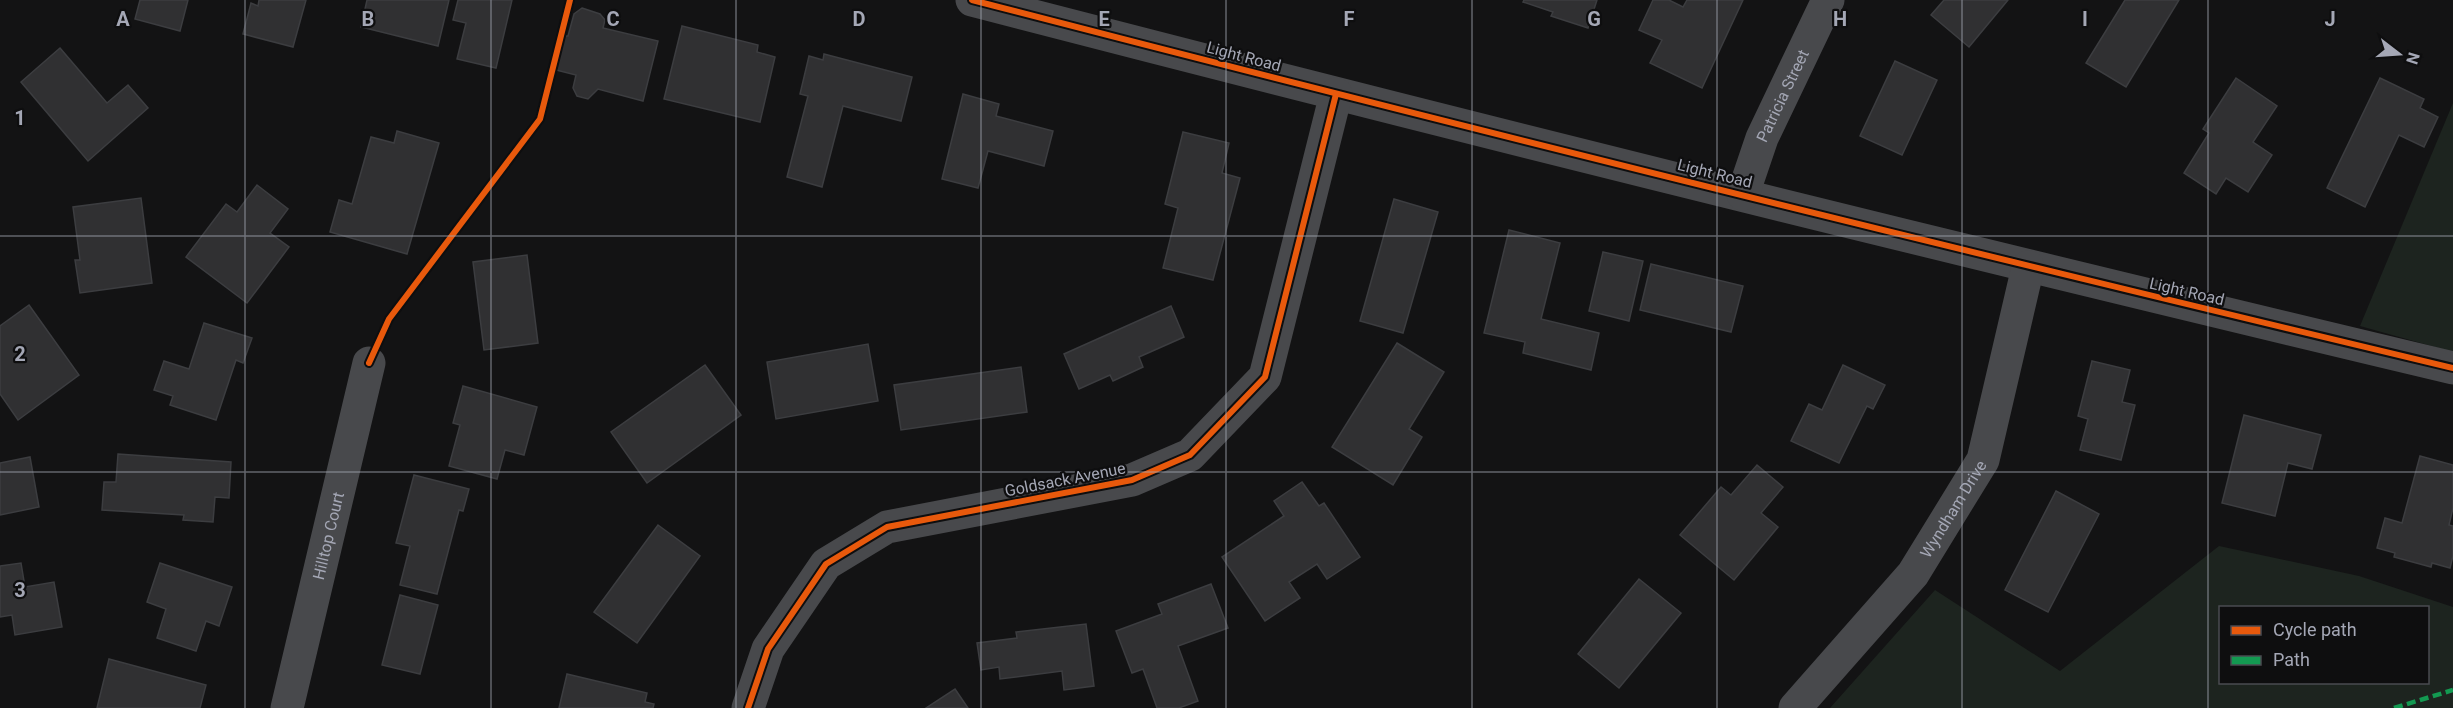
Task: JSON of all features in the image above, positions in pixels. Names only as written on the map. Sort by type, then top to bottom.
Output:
[{"type":"street","name":"Light Road","points":[[972,0],[1336,94],[2028,267],[2453,369]]},
{"type":"street","name":"Patricia Street","points":[[1743,194],[1762,138],[1828,0]]},
{"type":"street","name":"Goldsack Avenue","points":[[748,708],[768,649],[826,564],[887,527],[1132,480],[1190,455],[1265,377],[1336,94]]},
{"type":"street","name":"Wyndham Drive","points":[[1795,708],[1913,574],[1983,460],[2028,267]]},
{"type":"street","name":"Hilltop Court","points":[[287,708],[369,363]]},
{"type":"shaded area","points":[[2453,103],[2453,352],[2360,326]]},
{"type":"shaded area","points":[[2219,546],[2359,576],[2453,607],[2453,708],[1830,708],[1935,590],[2060,671]]},
{"type":"building","points":[[140,0],[188,0],[180,31],[135,19]]},
{"type":"building","points":[[259,0],[306,0],[293,47],[243,34],[251,3],[258,6]]},
{"type":"building","points":[[367,0],[449,0],[438,46],[361,27]]},
{"type":"building","points":[[458,0],[512,0],[496,68],[457,59],[466,23],[453,20]]},
{"type":"building","points":[[1524,0],[1597,0],[1588,28],[1551,16],[1553,12],[1523,2]]},
{"type":"building","points":[[1653,0],[1669,0],[1683,7],[1687,0],[1743,0],[1702,88],[1650,63],[1662,40],[1639,30]]},
{"type":"building","points":[[1944,0],[2008,0],[1969,47],[1931,15]]},
{"type":"building","points":[[2125,0],[2179,0],[2126,87],[2086,63]]},
{"type":"building","points":[[582,8],[600,14],[605,20],[603,28],[658,41],[643,101],[598,89],[588,99],[577,96],[573,88],[576,75],[556,70],[564,36],[568,36],[574,14]]},
{"type":"building","points":[[682,26],[758,45],[757,52],[775,57],[760,122],[664,99]]},
{"type":"building","points":[[60,48],[107,103],[128,85],[148,108],[88,161],[21,82]]},
{"type":"building","points":[[824,54],[912,77],[901,121],[843,106],[822,187],[787,177],[808,96],[800,94],[809,56],[823,60]]},
{"type":"building","points":[[1895,61],[1937,80],[1902,155],[1860,136]]},
{"type":"building","points":[[2236,78],[2277,106],[2253,142],[2272,155],[2248,192],[2226,178],[2216,194],[2184,173],[2209,133],[2203,129]]},
{"type":"building","points":[[2380,78],[2424,99],[2420,108],[2438,117],[2424,147],[2399,135],[2365,207],[2327,188]]},
{"type":"building","points":[[963,94],[999,104],[996,116],[1053,131],[1044,166],[988,151],[978,188],[942,179]]},
{"type":"building","points":[[397,131],[439,143],[407,254],[330,232],[339,200],[352,204],[371,137],[394,143]]},
{"type":"building","points":[[1183,132],[1229,143],[1222,173],[1240,178],[1213,280],[1163,268],[1178,208],[1165,204]]},
{"type":"building","points":[[257,185],[288,209],[270,233],[289,247],[247,303],[186,257],[226,204],[237,212]]},
{"type":"building","points":[[141,198],[152,283],[80,293],[75,260],[80,260],[73,207]]},
{"type":"building","points":[[1394,199],[1438,212],[1403,333],[1360,321]]},
{"type":"building","points":[[1509,230],[1560,243],[1541,319],[1599,333],[1591,370],[1523,353],[1525,342],[1484,333]]},
{"type":"building","points":[[1603,252],[1643,261],[1629,321],[1589,311]]},
{"type":"building","points":[[527,255],[538,343],[484,350],[473,262]]},
{"type":"building","points":[[1651,264],[1743,286],[1731,332],[1640,310]]},
{"type":"building","points":[[29,305],[79,375],[18,420],[0,394],[0,326]]},
{"type":"building","points":[[1171,306],[1184,337],[1139,357],[1143,367],[1113,381],[1110,375],[1079,389],[1064,354]]},
{"type":"building","points":[[204,323],[252,338],[243,363],[236,360],[216,420],[170,405],[173,396],[154,390],[164,361],[189,369]]},
{"type":"building","points":[[1397,343],[1444,372],[1409,429],[1422,437],[1393,485],[1332,447]]},
{"type":"building","points":[[868,344],[878,401],[776,419],[767,362]]},
{"type":"building","points":[[2092,361],[2130,370],[2122,402],[2135,405],[2121,460],[2080,450],[2088,419],[2078,416]]},
{"type":"building","points":[[705,365],[741,415],[647,483],[611,432]]},
{"type":"building","points":[[1843,365],[1885,385],[1873,409],[1867,406],[1839,463],[1791,441],[1809,404],[1822,410]]},
{"type":"building","points":[[1021,367],[1027,412],[901,430],[894,385]]},
{"type":"building","points":[[463,386],[537,407],[524,455],[505,450],[497,479],[449,466],[460,425],[453,423]]},
{"type":"building","points":[[2244,415],[2321,435],[2312,469],[2288,463],[2275,516],[2222,503]]},
{"type":"building","points":[[118,454],[231,462],[229,498],[215,497],[213,522],[183,520],[184,515],[102,510],[104,482],[116,482]]},
{"type":"building","points":[[2420,456],[2453,465],[2453,508],[2449,525],[2453,526],[2453,556],[2450,568],[2432,563],[2431,567],[2394,557],[2395,553],[2377,548],[2385,518],[2402,523]]},
{"type":"building","points":[[30,457],[39,507],[0,515],[0,463]]},
{"type":"building","points":[[1757,465],[1783,487],[1761,513],[1778,527],[1734,580],[1680,535],[1721,487],[1731,495]]},
{"type":"building","points":[[414,475],[469,489],[463,511],[459,510],[437,594],[400,585],[410,546],[396,543]]},
{"type":"building","points":[[1302,482],[1319,506],[1324,503],[1360,557],[1327,579],[1317,564],[1289,582],[1300,598],[1265,621],[1222,557],[1284,516],[1274,501]]},
{"type":"building","points":[[2056,491],[2099,514],[2048,612],[2005,590]]},
{"type":"building","points":[[658,525],[700,556],[637,643],[594,612]]},
{"type":"building","points":[[21,563],[25,587],[54,582],[62,627],[15,635],[12,615],[0,617],[0,566]]},
{"type":"building","points":[[160,563],[232,587],[219,626],[206,621],[196,651],[157,638],[166,609],[147,602]]},
{"type":"building","points":[[1639,579],[1681,613],[1619,688],[1578,654]]},
{"type":"building","points":[[1211,584],[1228,628],[1178,646],[1198,701],[1179,708],[1157,708],[1143,669],[1132,673],[1116,631],[1162,614],[1158,604]]},
{"type":"building","points":[[400,595],[438,605],[420,674],[382,665]]},
{"type":"building","points":[[1086,624],[1094,686],[1064,690],[1062,671],[1000,679],[999,667],[981,670],[977,643],[1017,638],[1016,632]]},
{"type":"building","points":[[109,659],[206,685],[200,708],[97,708]]},
{"type":"building","points":[[567,674],[647,693],[645,702],[654,704],[653,708],[559,708]]},
{"type":"building","points":[[955,689],[968,708],[926,708]]},
{"type":"marked path","points":[[2394,708],[2453,690]]},
{"type":"cycle path","points":[[369,363],[389,319],[540,119],[570,0]]},
{"type":"cycle path","points":[[972,0],[1712,188],[2453,368]]},
{"type":"cycle path","points":[[748,708],[768,649],[826,564],[887,527],[1132,480],[1190,455],[1265,377],[1336,94]]}]
